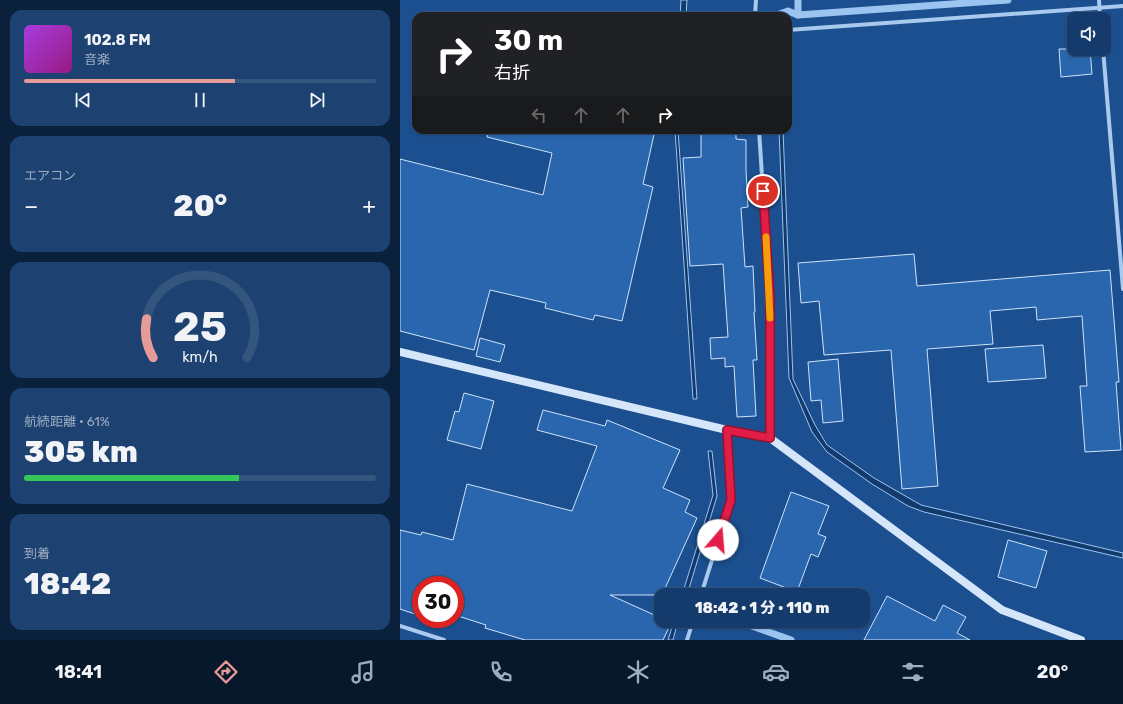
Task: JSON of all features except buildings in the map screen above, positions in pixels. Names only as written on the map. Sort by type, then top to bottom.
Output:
[{"type":"street","points":[[755,12],[756,0]]},
{"type":"street","points":[[1099,0],[1099,12]]},
{"type":"street","points":[[792,30],[1123,6]]},
{"type":"street","points":[[1104,56],[1123,288]]},
{"type":"street","points":[[759,134],[770,298],[770,438]]},
{"type":"street","points":[[400,352],[727,430],[770,438],[1002,610],[1081,640]]},
{"type":"street","points":[[703,588],[731,500],[727,430]]},
{"type":"street","points":[[400,626],[444,640]]},
{"type":"street","points":[[687,640],[691,628]]},
{"type":"water","points":[[681,0],[687,0],[686,12],[680,12]]},
{"type":"water","points":[[675,134],[678,134],[697,399],[693,399]]},
{"type":"water","points":[[779,134],[783,134],[793,379],[815,425],[827,445],[874,478],[921,505],[1123,553],[1123,558],[924,512],[908,506],[872,484],[827,452],[812,432],[789,378]]},
{"type":"water","points":[[708,451],[712,451],[717,496],[689,588],[684,588],[713,495]]},
{"type":"water","points":[[672,628],[676,628],[673,640],[668,640]]},
{"type":"waterway","points":[[798,0],[798,15]]},
{"type":"waterway","points":[[792,13],[798,15],[1008,0]]},
{"type":"waterway","points":[[785,12],[790,12]]},
{"type":"waterway","points":[[758,628],[791,640]]},
{"type":"slow traffic","points":[[766,237],[770,318]]},
{"type":"route","points":[[718,540],[731,500],[727,430],[770,438],[770,298],[763,191]]}]
